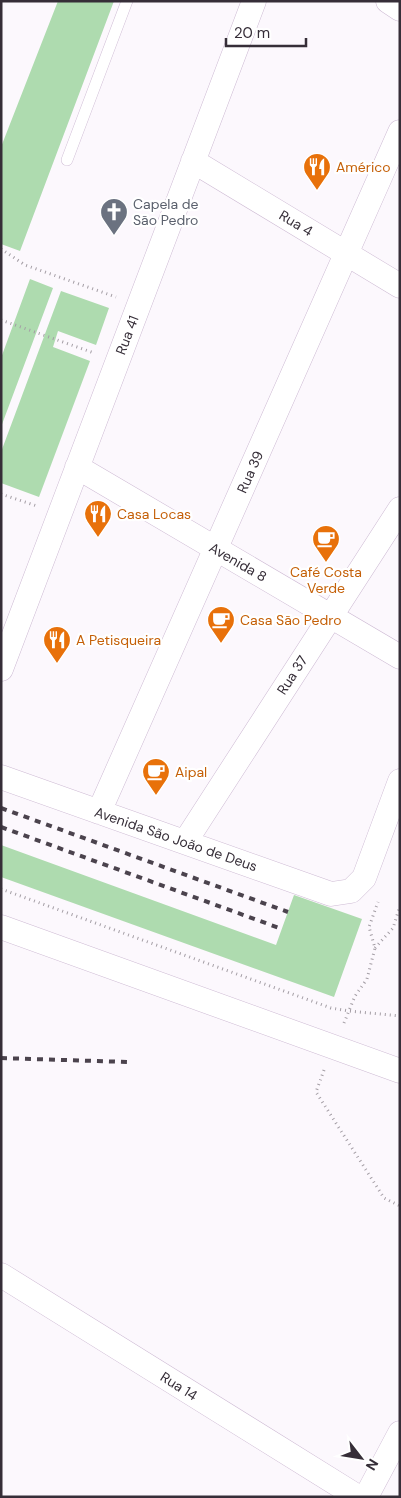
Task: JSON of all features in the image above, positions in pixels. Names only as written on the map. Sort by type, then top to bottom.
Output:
[{"type":"street","name":"Rua 41","points":[[1,669],[254,1]]},
{"type":"street","points":[[388,1],[400,9]]},
{"type":"street","name":"Rua 39","points":[[99,812],[400,132]]},
{"type":"street","name":"Rua 4","points":[[193,161],[400,286]]},
{"type":"street","name":"Avenida 8","points":[[77,467],[400,656]]},
{"type":"street","name":"Rua 37","points":[[185,842],[400,510]]},
{"type":"street","name":"Avenida São João de Deus","points":[[1,777],[331,894],[351,891],[364,878],[400,781]]},
{"type":"street","points":[[1,927],[400,1071]]},
{"type":"street","name":"Rua 14","points":[[1,1275],[358,1497]]},
{"type":"street","points":[[366,1497],[400,1433]]},
{"type":"lane","points":[[67,160],[127,1]]},
{"type":"path","points":[[1,250],[25,265],[117,298]]},
{"type":"path","points":[[1,320],[101,356]]},
{"type":"path","points":[[1,494],[34,506],[45,505],[60,511]]},
{"type":"path","points":[[1,889],[331,1008],[349,1012],[400,1016]]},
{"type":"path","points":[[400,906],[393,928],[375,948],[367,979],[356,996],[316,1092],[384,1198],[400,1206]]},
{"type":"path","points":[[374,913],[369,927],[375,948]]},
{"type":"green space","points":[[58,1],[114,1],[20,251],[1,244],[1,147]]},
{"type":"green space","points":[[30,279],[53,288],[1,427],[1,358]]},
{"type":"green space","points":[[61,291],[109,308],[96,345],[58,331],[53,347],[90,361],[39,497],[1,483],[1,452]]},
{"type":"green space","points":[[1,845],[276,945],[294,895],[362,919],[334,997],[1,877]]},
{"type":"railway","points":[[1,808],[288,912]]},
{"type":"railway","points":[[1,827],[282,929]]},
{"type":"railway","points":[[1,1058],[127,1062]]},
{"type":"place","name":"Américo","points":[[317,191]]},
{"type":"place","name":"Capela de São Pedro","points":[[114,236]]},
{"type":"place","name":"Casa Locas","points":[[98,538]]},
{"type":"place","name":"Café Costa Verde","points":[[326,563]]},
{"type":"place","name":"Casa São Pedro","points":[[221,644]]},
{"type":"place","name":"A Petisqueira","points":[[57,664]]},
{"type":"place","name":"Aipal","points":[[156,796]]}]
